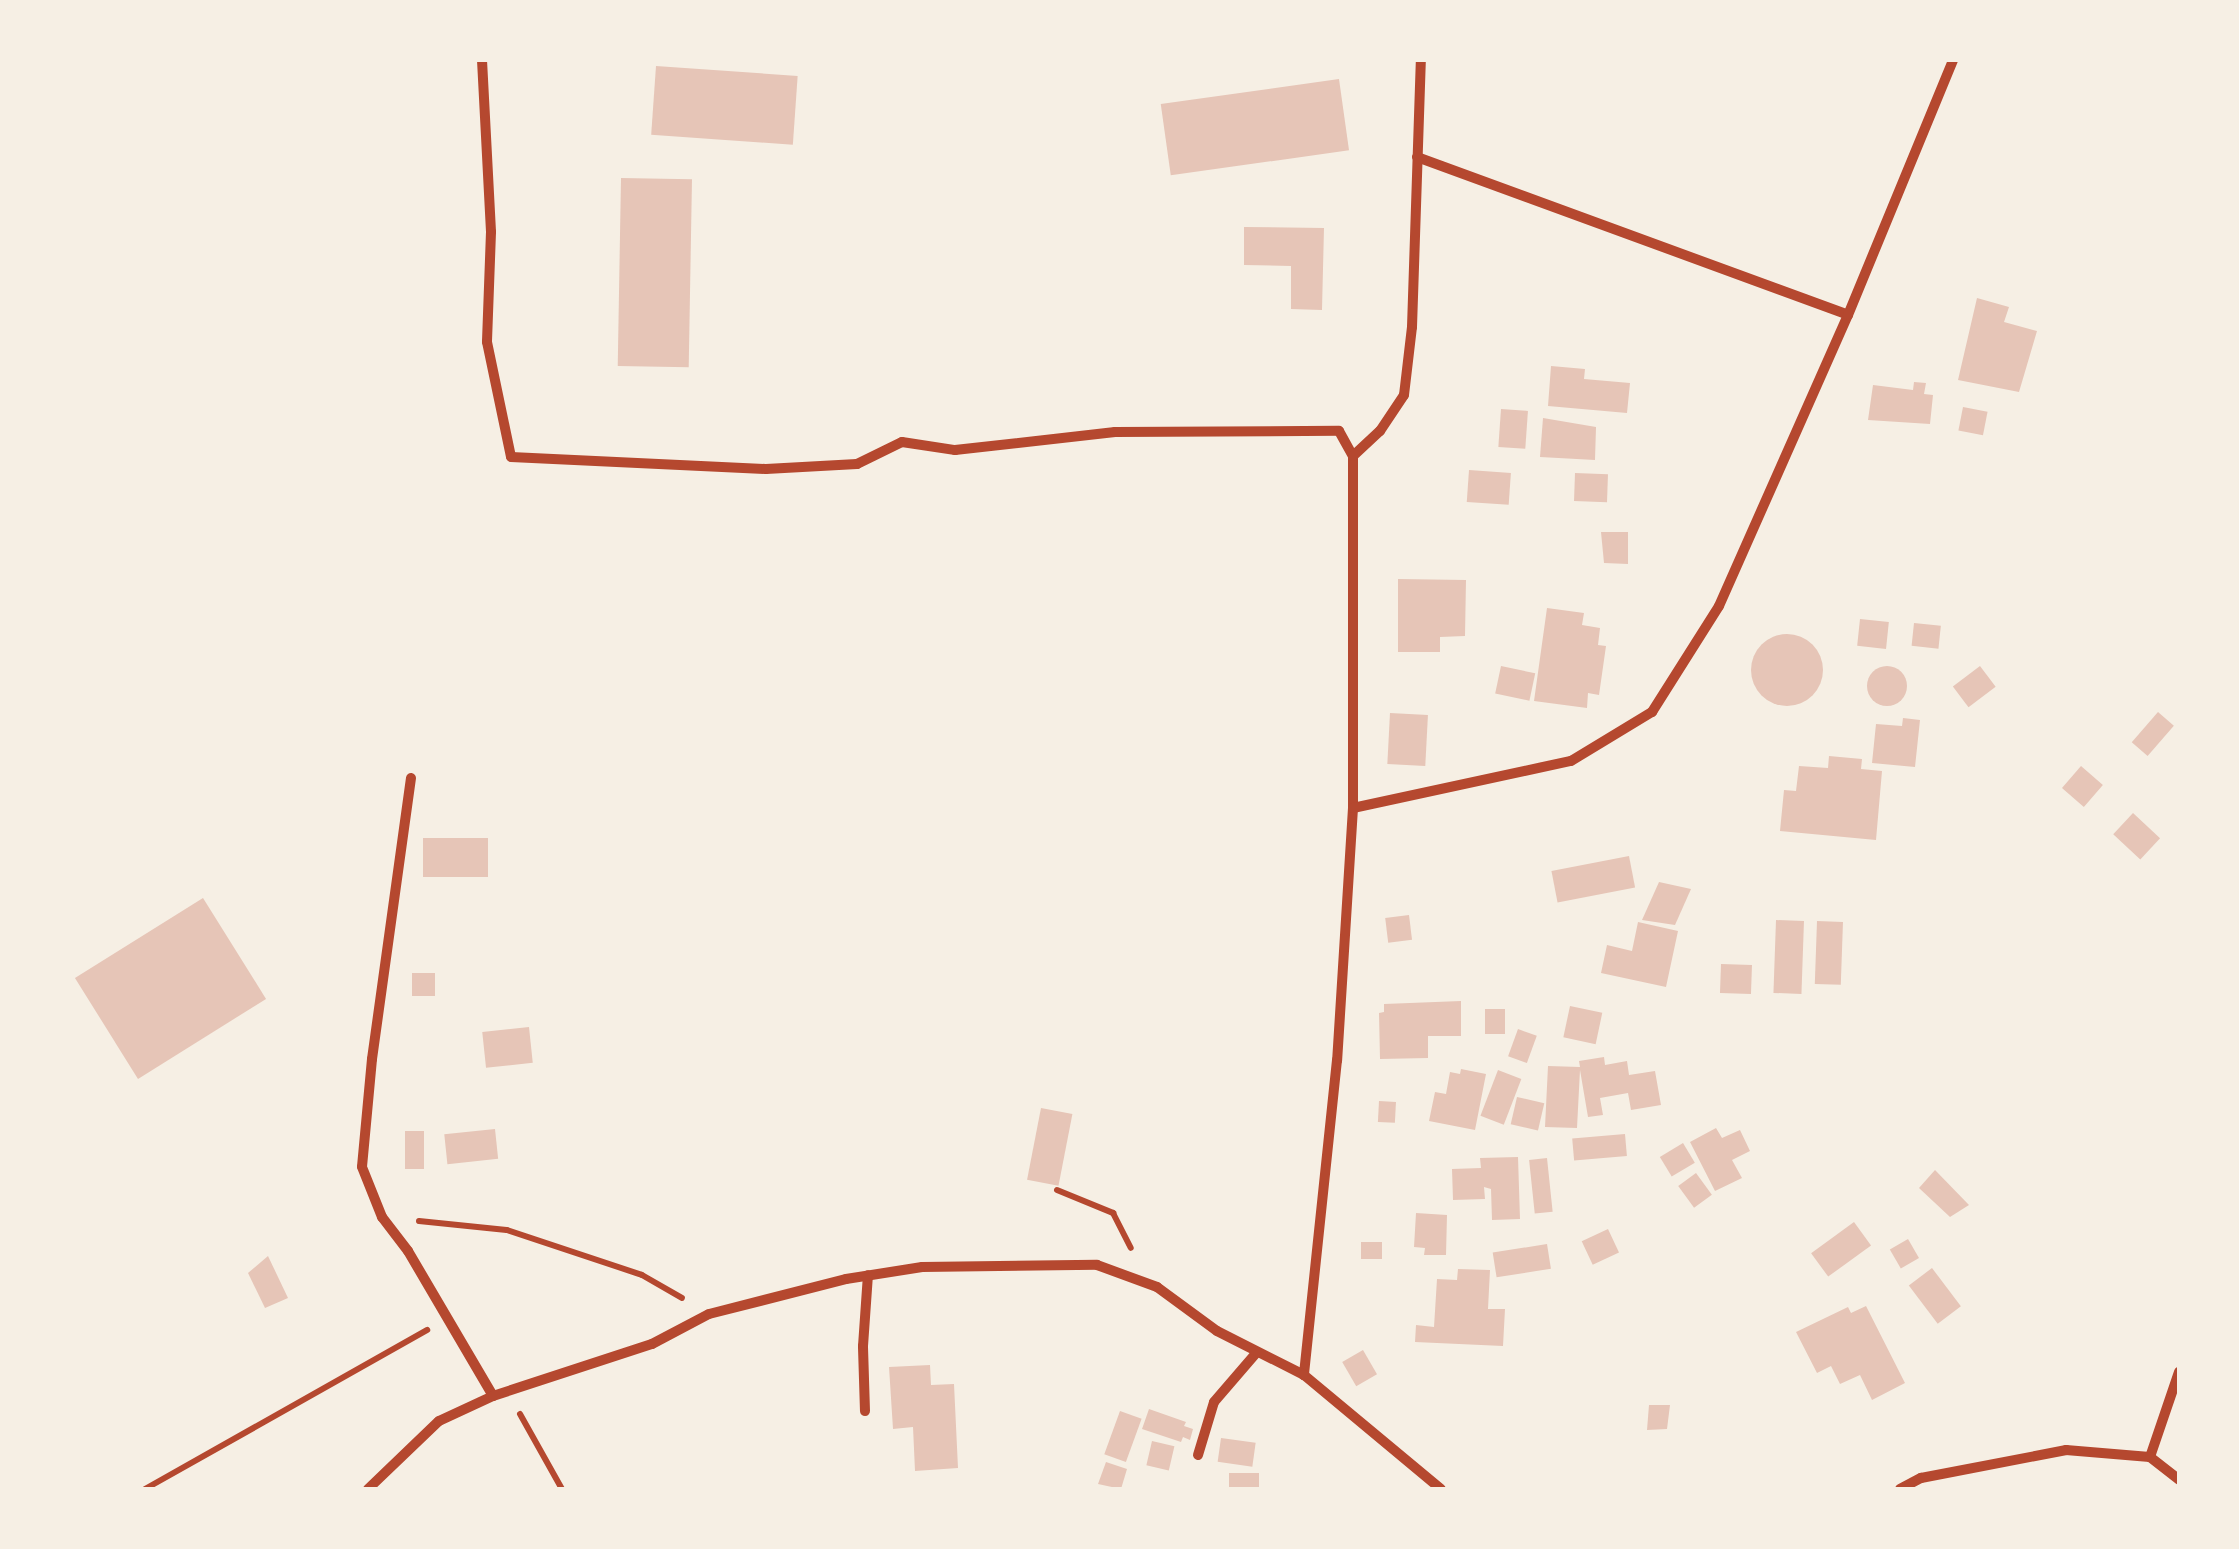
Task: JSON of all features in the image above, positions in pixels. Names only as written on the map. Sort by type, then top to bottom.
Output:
[{"type":"street","points":[[482,60],[490,232],[487,342],[511,457],[766,469],[857,464],[902,442],[954,450],[1115,432],[1340,430],[1353,456],[1354,808],[1337,1060],[1304,1375]]},
{"type":"street","points":[[1353,456],[1380,430],[1404,396],[1412,327],[1421,60]]},
{"type":"street","points":[[1354,808],[1571,762],[1652,712],[1719,606],[1848,315],[1953,60]]},
{"type":"street","points":[[1417,156],[1848,315]]},
{"type":"street","points":[[411,778],[372,1059],[362,1167],[382,1217],[408,1251],[492,1396]]},
{"type":"street","points":[[368,1489],[439,1422],[492,1396],[652,1344],[709,1314],[922,1267],[1098,1265],[1157,1287],[1218,1332],[1304,1375],[1441,1489]]},
{"type":"street","points":[[865,1411],[863,1346],[868,1276]]},
{"type":"street","points":[[1198,1455],[1214,1402],[1258,1352]]},
{"type":"street","points":[[2150,1458],[2179,1372]]},
{"type":"street","points":[[1900,1489],[1921,1478],[2066,1450],[2150,1458],[2179,1480]]},
{"type":"path","points":[[1057,1190],[1113,1214],[1130,1243],[1136,1279]]},
{"type":"path","points":[[382,1217],[507,1230],[642,1275],[709,1314]]},
{"type":"path","points":[[145,1489],[446,1320]]},
{"type":"path","points":[[517,1388],[521,1419],[562,1489]]},
{"type":"building","points":[[656,66],[798,76],[793,145],[651,135]]},
{"type":"building","points":[[1339,79],[1349,150],[1171,175],[1161,104]]},
{"type":"building","points":[[621,178],[692,179],[689,367],[618,366]]},
{"type":"building","points":[[1244,227],[1324,228],[1322,310],[1291,309],[1291,266],[1244,265]]},
{"type":"building","points":[[1977,298],[2009,307],[2004,322],[2037,331],[2019,392],[1958,380]]},
{"type":"building","points":[[1551,366],[1585,369],[1584,379],[1630,383],[1627,413],[1548,406]]},
{"type":"building","points":[[1914,382],[1926,383],[1924,394],[1933,395],[1930,424],[1868,420],[1873,385],[1913,390]]},
{"type":"building","points":[[1963,407],[1988,412],[1983,435],[1958,431]]},
{"type":"building","points":[[1501,409],[1528,411],[1525,449],[1498,447]]},
{"type":"building","points":[[1543,418],[1596,427],[1595,460],[1540,457]]},
{"type":"building","points":[[1469,470],[1511,473],[1509,505],[1467,502]]},
{"type":"building","points":[[1575,473],[1608,474],[1607,502],[1574,501]]},
{"type":"building","points":[[1601,532],[1628,532],[1628,564],[1604,563]]},
{"type":"building","points":[[1398,579],[1466,580],[1465,636],[1440,637],[1440,652],[1398,652]]},
{"type":"building","points":[[1547,608],[1584,613],[1582,625],[1600,628],[1598,645],[1606,646],[1599,695],[1588,693],[1587,708],[1534,701]]},
{"type":"building","points":[[1860,619],[1889,622],[1886,649],[1857,646]]},
{"type":"building","points":[[1914,623],[1941,626],[1938,649],[1912,646]]},
{"type":"building","points":[[1787,634],[1813,644],[1823,670],[1813,696],[1787,706],[1761,696],[1751,670],[1761,644]]},
{"type":"building","points":[[1501,666],[1535,673],[1529,701],[1495,693]]},
{"type":"building","points":[[1887,666],[1901,672],[1907,686],[1901,700],[1887,706],[1873,700],[1867,686],[1873,672]]},
{"type":"building","points":[[1980,666],[1996,687],[1968,707],[1953,686]]},
{"type":"building","points":[[2158,712],[2174,726],[2148,756],[2132,742]]},
{"type":"building","points":[[1390,713],[1428,715],[1425,766],[1387,764]]},
{"type":"building","points":[[1903,718],[1920,720],[1915,767],[1872,763],[1876,724],[1902,726]]},
{"type":"building","points":[[1829,756],[1862,759],[1861,769],[1882,771],[1876,840],[1780,831],[1784,790],[1796,791],[1799,766],[1828,768]]},
{"type":"building","points":[[2081,766],[2103,785],[2084,807],[2062,788]]},
{"type":"building","points":[[2133,813],[2160,838],[2140,859],[2113,834]]},
{"type":"building","points":[[423,838],[488,838],[488,877],[423,877]]},
{"type":"building","points":[[1629,856],[1635,887],[1558,902],[1551,871]]},
{"type":"building","points":[[1659,882],[1691,889],[1675,925],[1642,920]]},
{"type":"building","points":[[203,898],[266,999],[138,1079],[75,978]]},
{"type":"building","points":[[1409,915],[1412,940],[1388,943],[1385,918]]},
{"type":"building","points":[[1776,920],[1804,921],[1801,994],[1773,993]]},
{"type":"building","points":[[1817,921],[1843,922],[1841,985],[1815,984]]},
{"type":"building","points":[[1638,922],[1678,931],[1666,987],[1601,973],[1607,945],[1632,951]]},
{"type":"building","points":[[1721,964],[1752,965],[1751,994],[1720,993]]},
{"type":"building","points":[[412,973],[435,973],[435,996],[412,996]]},
{"type":"building","points":[[1461,1001],[1461,1036],[1428,1036],[1428,1058],[1380,1059],[1379,1013],[1384,1012],[1384,1004]]},
{"type":"building","points":[[1570,1006],[1602,1013],[1596,1044],[1563,1037]]},
{"type":"building","points":[[1485,1009],[1505,1009],[1505,1034],[1485,1034]]},
{"type":"building","points":[[529,1027],[533,1063],[486,1068],[482,1032]]},
{"type":"building","points":[[1518,1029],[1537,1036],[1527,1063],[1508,1056]]},
{"type":"building","points":[[1604,1057],[1605,1065],[1627,1061],[1629,1075],[1655,1071],[1661,1105],[1631,1110],[1628,1093],[1600,1098],[1603,1115],[1588,1117],[1580,1070],[1577,1128],[1545,1127],[1548,1066],[1580,1067],[1579,1061]]},
{"type":"building","points":[[1461,1069],[1486,1074],[1475,1130],[1429,1121],[1435,1092],[1446,1094],[1450,1072],[1460,1074]]},
{"type":"building","points":[[1498,1070],[1521,1079],[1504,1125],[1480,1116]]},
{"type":"building","points":[[1517,1097],[1544,1103],[1538,1131],[1511,1124]]},
{"type":"building","points":[[1379,1101],[1396,1102],[1395,1123],[1378,1122]]},
{"type":"building","points":[[1041,1108],[1072,1114],[1058,1186],[1027,1180]]},
{"type":"building","points":[[1716,1128],[1722,1138],[1740,1130],[1750,1151],[1732,1160],[1742,1178],[1715,1191],[1690,1142]]},
{"type":"building","points":[[495,1129],[498,1159],[447,1164],[444,1134]]},
{"type":"building","points":[[405,1131],[424,1131],[424,1169],[405,1169]]},
{"type":"building","points":[[1625,1134],[1627,1156],[1574,1161],[1572,1139]]},
{"type":"building","points":[[1683,1143],[1695,1163],[1672,1177],[1660,1157]]},
{"type":"building","points":[[1518,1157],[1520,1219],[1492,1220],[1491,1189],[1484,1187],[1485,1199],[1453,1200],[1452,1169],[1481,1168],[1480,1158]]},
{"type":"building","points":[[1547,1158],[1553,1212],[1535,1214],[1529,1160]]},
{"type":"building","points":[[1935,1170],[1969,1205],[1950,1217],[1919,1188]]},
{"type":"building","points":[[1696,1173],[1712,1195],[1694,1208],[1678,1186]]},
{"type":"building","points":[[1416,1213],[1447,1215],[1446,1255],[1424,1255],[1425,1248],[1414,1247]]},
{"type":"building","points":[[1854,1222],[1871,1245],[1828,1277],[1811,1253]]},
{"type":"building","points":[[1608,1229],[1619,1253],[1593,1265],[1582,1241]]},
{"type":"building","points":[[1908,1239],[1919,1258],[1901,1269],[1890,1250]]},
{"type":"building","points":[[1361,1242],[1382,1242],[1382,1259],[1361,1259]]},
{"type":"building","points":[[1547,1244],[1551,1269],[1497,1277],[1493,1253]]},
{"type":"building","points":[[268,1256],[288,1298],[265,1308],[248,1273]]},
{"type":"building","points":[[1932,1268],[1961,1306],[1938,1324],[1909,1285]]},
{"type":"building","points":[[1458,1269],[1490,1270],[1488,1309],[1505,1309],[1503,1346],[1415,1342],[1416,1325],[1434,1327],[1437,1279],[1457,1280]]},
{"type":"building","points":[[1866,1306],[1905,1383],[1872,1400],[1860,1375],[1840,1384],[1831,1366],[1817,1373],[1796,1332],[1848,1307],[1851,1313]]},
{"type":"building","points":[[1363,1350],[1377,1374],[1356,1386],[1342,1362]]},
{"type":"building","points":[[930,1365],[931,1385],[954,1384],[958,1468],[915,1471],[913,1427],[893,1429],[889,1367]]},
{"type":"building","points":[[1649,1405],[1670,1405],[1667,1429],[1647,1430]]},
{"type":"building","points":[[1149,1409],[1186,1422],[1184,1426],[1193,1429],[1190,1440],[1183,1437],[1181,1442],[1142,1429]]},
{"type":"building","points":[[1120,1411],[1142,1419],[1126,1462],[1104,1454]]},
{"type":"building","points":[[1221,1438],[1256,1443],[1252,1467],[1218,1462]]},
{"type":"building","points":[[1152,1441],[1174,1446],[1169,1471],[1146,1465]]},
{"type":"building","points":[[1106,1462],[1127,1469],[1121,1489],[1098,1484]]},
{"type":"building","points":[[1229,1473],[1259,1473],[1259,1489],[1229,1489]]}]
